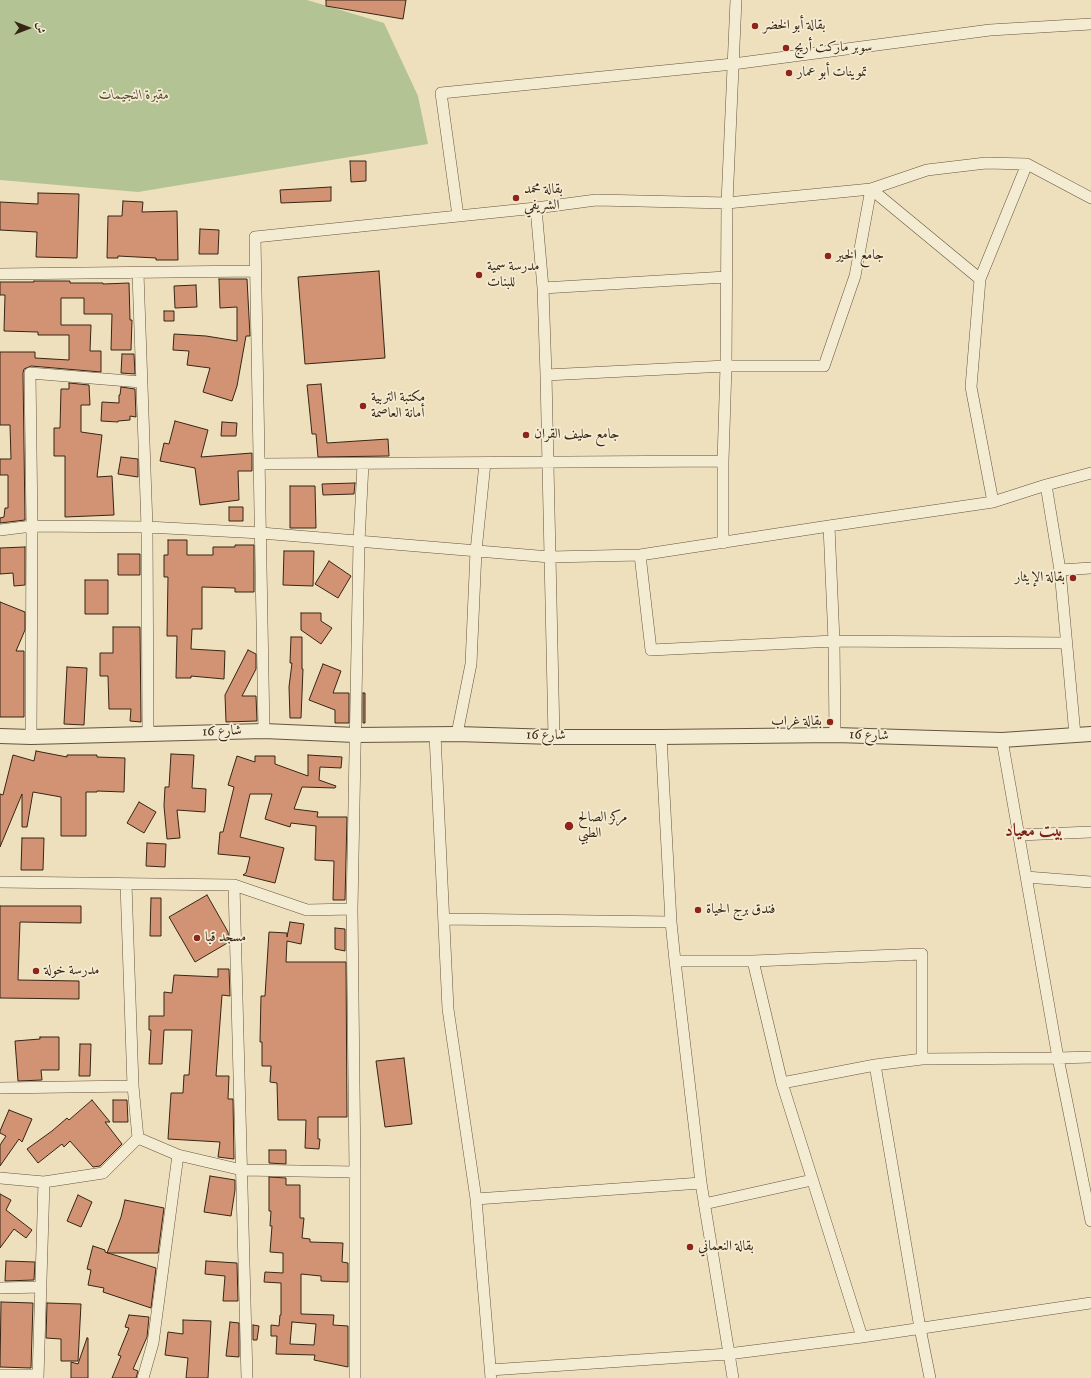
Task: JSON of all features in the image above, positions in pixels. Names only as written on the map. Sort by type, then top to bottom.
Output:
[{"type":"street","points":[[723,544],[727,203],[736,0]]},
{"type":"street","points":[[458,216],[441,93],[733,64],[990,30],[1091,24]]},
{"type":"street","points":[[264,731],[255,238],[536,208],[596,200],[727,203],[871,189],[927,170],[986,163],[1027,164],[1091,198]]},
{"type":"street","points":[[993,502],[971,387],[980,278],[1027,164]]},
{"type":"street","points":[[871,189],[980,278]]},
{"type":"street","points":[[546,375],[726,366],[824,366],[855,276],[871,189]]},
{"type":"street","points":[[536,208],[543,288],[549,463],[554,737]]},
{"type":"street","points":[[0,274],[256,271]]},
{"type":"street","points":[[138,273],[147,527],[148,735]]},
{"type":"street","points":[[543,288],[726,277]]},
{"type":"street","points":[[31,737],[32,526],[30,373],[141,382]]},
{"type":"street","points":[[260,464],[723,461]]},
{"type":"street","points":[[457,734],[471,664],[476,551],[485,463]]},
{"type":"street","points":[[355,1378],[355,1172],[352,909],[359,542],[363,464]]},
{"type":"street","points":[[0,530],[32,526],[147,527],[261,533],[550,557],[640,555],[723,544],[829,526],[993,502],[1046,485],[1091,473]]},
{"type":"street","points":[[1046,485],[1060,570],[1075,735]]},
{"type":"street","points":[[829,526],[834,641],[835,735]]},
{"type":"street","points":[[640,555],[651,650],[834,641],[1066,643]]},
{"type":"street","points":[[1060,570],[1091,568]]},
{"type":"street","name":"شارع 16","points":[[0,736],[31,737],[148,735],[264,731],[355,735],[457,734],[554,737],[835,735],[1002,740],[1091,734]]},
{"type":"street","points":[[435,735],[445,920],[448,1009],[476,1199],[490,1374],[728,1354],[862,1337],[1091,1303]]},
{"type":"street","points":[[660,737],[671,922],[700,1183],[733,1378]]},
{"type":"street","points":[[1002,740],[1058,1058],[1091,1221]]},
{"type":"street","points":[[1019,835],[1091,832]]},
{"type":"street","points":[[1026,877],[1091,882]]},
{"type":"street","points":[[0,882],[234,885],[307,910],[352,909]]},
{"type":"street","points":[[126,884],[133,1086],[138,1138]]},
{"type":"street","points":[[234,885],[247,1378]]},
{"type":"street","points":[[445,920],[671,922]]},
{"type":"street","points":[[675,961],[753,961],[922,954],[922,1059]]},
{"type":"street","points":[[753,961],[782,1082],[862,1337]]},
{"type":"street","points":[[782,1082],[875,1065],[922,1059],[1091,1057]]},
{"type":"street","points":[[875,1065],[930,1378]]},
{"type":"street","points":[[0,1088],[133,1086]]},
{"type":"street","points":[[138,1138],[178,1155],[242,1170],[355,1172]]},
{"type":"street","points":[[0,1178],[44,1182],[102,1173],[138,1138]]},
{"type":"street","points":[[143,1378],[153,1343],[178,1155]]},
{"type":"street","points":[[704,1204],[812,1180]]},
{"type":"street","points":[[0,1375],[38,1376],[44,1182]]},
{"type":"street","points":[[476,1199],[700,1183]]},
{"type":"street","points":[[0,1288],[41,1287]]},
{"type":"green space","name":"مقبرة النجيمات","points":[[0,0],[307,0],[384,23],[418,96],[428,144],[138,192],[0,180]]},
{"type":"building","points":[[326,0],[406,0],[403,19],[326,6]]},
{"type":"building","points":[[350,161],[366,161],[366,181],[351,182]]},
{"type":"building","points":[[331,187],[331,201],[281,203],[280,190]]},
{"type":"building","points":[[38,193],[79,194],[77,258],[36,257],[37,232],[0,230],[0,202],[38,204]]},
{"type":"building","points":[[123,201],[143,202],[142,212],[177,211],[178,260],[156,260],[156,258],[118,256],[118,258],[107,258],[108,216],[122,216]]},
{"type":"building","points":[[200,229],[219,230],[218,254],[199,254]]},
{"type":"building","points":[[379,271],[385,358],[305,364],[298,277]]},
{"type":"building","points":[[219,279],[247,279],[250,336],[246,336],[237,386],[232,401],[203,392],[210,368],[187,365],[189,351],[173,350],[174,334],[206,336],[237,341],[237,307],[220,308]]},
{"type":"building","points":[[70,281],[70,283],[103,284],[129,283],[130,320],[132,320],[131,350],[111,350],[112,314],[84,314],[84,298],[61,298],[61,325],[91,325],[90,351],[101,351],[101,372],[31,366],[24,369],[25,520],[0,523],[0,518],[4,517],[5,508],[8,508],[8,475],[0,475],[0,459],[11,459],[10,425],[0,425],[0,352],[35,352],[35,358],[69,360],[69,335],[38,335],[38,332],[4,331],[5,295],[0,295],[0,282]]},
{"type":"building","points":[[196,285],[197,307],[175,308],[174,286]]},
{"type":"building","points":[[164,311],[174,311],[174,321],[164,321]]},
{"type":"building","points":[[122,354],[134,354],[135,374],[121,373]]},
{"type":"building","points":[[69,383],[89,385],[90,405],[81,405],[81,432],[102,435],[97,477],[112,476],[114,515],[65,517],[65,456],[54,456],[54,428],[60,428],[61,389],[69,389]]},
{"type":"building","points":[[321,384],[327,443],[388,439],[389,456],[318,457],[316,434],[312,434],[307,385]]},
{"type":"building","points":[[121,387],[135,389],[136,417],[130,416],[130,420],[118,422],[101,421],[102,402],[119,403]]},
{"type":"building","points":[[175,421],[208,430],[201,457],[252,453],[252,471],[238,471],[239,500],[200,505],[195,468],[160,461],[164,443],[169,444]]},
{"type":"building","points":[[222,422],[237,423],[236,436],[221,436]]},
{"type":"building","points":[[121,457],[138,459],[138,477],[118,474]]},
{"type":"building","points":[[355,483],[354,494],[323,495],[322,484]]},
{"type":"building","points":[[290,486],[315,486],[316,528],[290,528]]},
{"type":"building","points":[[229,507],[243,507],[243,521],[229,521]]},
{"type":"building","points":[[168,540],[187,540],[187,555],[213,555],[213,547],[254,545],[254,592],[235,592],[235,588],[202,587],[202,629],[192,629],[191,649],[225,651],[224,679],[191,676],[191,678],[176,678],[177,636],[167,636],[168,577],[164,577],[164,555],[168,555]]},
{"type":"building","points":[[25,547],[25,585],[14,586],[13,573],[0,574],[0,548]]},
{"type":"building","points":[[284,551],[314,551],[313,586],[283,585]]},
{"type":"building","points":[[118,554],[140,554],[140,575],[118,575]]},
{"type":"building","points":[[329,561],[351,576],[338,598],[315,584]]},
{"type":"building","points":[[85,580],[108,580],[108,614],[85,614]]},
{"type":"building","points":[[0,602],[25,612],[25,630],[16,651],[24,651],[24,717],[0,717]]},
{"type":"building","points":[[301,613],[321,613],[321,621],[332,628],[321,644],[301,630]]},
{"type":"building","points":[[113,627],[140,627],[141,722],[130,721],[131,709],[109,709],[108,676],[100,676],[100,653],[113,653]]},
{"type":"building","points":[[291,637],[302,637],[303,669],[301,718],[290,718],[289,687],[292,663],[290,663]]},
{"type":"building","points":[[248,650],[256,654],[256,669],[242,696],[256,696],[257,721],[226,722],[225,695]]},
{"type":"building","points":[[323,664],[341,671],[333,693],[349,693],[349,723],[335,723],[335,710],[309,700]]},
{"type":"building","points":[[67,667],[87,668],[84,725],[64,724]]},
{"type":"building","points":[[363,693],[365,693],[365,723],[363,723]]},
{"type":"building","points":[[36,751],[67,757],[67,755],[97,755],[97,757],[125,758],[124,792],[86,792],[86,836],[61,836],[61,797],[33,792],[27,827],[22,827],[22,794],[0,847],[0,794],[3,795],[13,755],[34,761]]},
{"type":"building","points":[[171,754],[194,755],[192,788],[206,789],[205,812],[177,810],[180,838],[167,839],[164,806],[165,787],[169,787]]},
{"type":"building","points":[[308,755],[342,757],[341,768],[320,767],[319,780],[336,786],[335,788],[302,787],[294,809],[318,812],[317,817],[347,817],[345,900],[333,900],[334,861],[315,860],[316,826],[291,823],[290,827],[265,819],[272,794],[250,794],[240,837],[284,848],[275,883],[243,875],[246,873],[250,857],[218,854],[220,832],[223,832],[234,787],[228,785],[237,756],[255,762],[255,756],[275,756],[275,764],[308,776]]},
{"type":"building","points":[[139,802],[156,812],[144,833],[127,823]]},
{"type":"building","points":[[22,838],[44,838],[43,870],[21,870]]},
{"type":"building","points":[[147,843],[166,844],[165,867],[146,866]]},
{"type":"building","points":[[207,895],[228,932],[229,942],[195,962],[169,917]]},
{"type":"building","points":[[151,898],[161,898],[161,936],[150,936]]},
{"type":"building","points":[[0,906],[81,906],[81,923],[20,922],[18,980],[79,981],[79,999],[0,998]]},
{"type":"building","points":[[290,922],[304,924],[301,944],[287,941],[286,962],[346,962],[347,1117],[318,1117],[318,1139],[320,1139],[319,1149],[305,1148],[306,1120],[278,1120],[277,1083],[270,1082],[271,1066],[262,1066],[262,1042],[260,1042],[261,996],[265,996],[269,932],[287,933],[287,937]]},
{"type":"building","points":[[335,928],[345,929],[345,951],[335,949]]},
{"type":"building","points":[[218,969],[229,969],[230,996],[222,995],[216,1076],[229,1076],[228,1099],[233,1099],[234,1159],[218,1157],[220,1142],[168,1139],[171,1093],[183,1093],[184,1075],[189,1075],[192,1030],[164,1030],[162,1064],[149,1064],[151,1030],[149,1030],[149,1016],[164,1016],[164,992],[172,993],[174,975],[218,977]]},
{"type":"building","points":[[40,1037],[59,1037],[59,1070],[41,1070],[42,1080],[18,1081],[15,1041],[40,1039]]},
{"type":"building","points":[[80,1044],[91,1044],[90,1076],[79,1076]]},
{"type":"building","points":[[404,1058],[412,1124],[385,1127],[376,1061]]},
{"type":"building","points":[[92,1100],[110,1122],[105,1122],[122,1144],[100,1166],[93,1167],[70,1141],[64,1147],[62,1144],[38,1163],[27,1149],[67,1118],[69,1120]]},
{"type":"building","points":[[113,1100],[127,1100],[128,1122],[113,1122]]},
{"type":"building","points":[[9,1110],[32,1119],[22,1142],[19,1139],[0,1166],[0,1145],[6,1136],[0,1133],[0,1131]]},
{"type":"building","points":[[269,1150],[286,1150],[286,1164],[269,1163]]},
{"type":"building","points":[[210,1176],[235,1180],[231,1216],[204,1212]]},
{"type":"building","points":[[269,1177],[286,1178],[286,1185],[300,1185],[300,1218],[304,1218],[302,1238],[310,1239],[310,1242],[343,1243],[342,1262],[348,1263],[348,1282],[321,1281],[321,1276],[301,1274],[301,1314],[334,1315],[333,1325],[348,1326],[348,1367],[314,1360],[315,1355],[276,1354],[277,1336],[271,1336],[271,1325],[279,1326],[281,1315],[281,1283],[264,1282],[265,1272],[283,1273],[283,1253],[270,1252],[272,1226],[270,1226],[271,1211],[269,1211]],"holes":[[[292,1322],[316,1324],[314,1345],[290,1344]]]},
{"type":"building","points":[[0,1194],[11,1200],[6,1210],[32,1230],[26,1238],[14,1229],[0,1248]]},
{"type":"building","points":[[78,1195],[92,1202],[81,1227],[67,1221]]},
{"type":"building","points":[[125,1200],[164,1208],[158,1253],[107,1253],[121,1217]]},
{"type":"building","points":[[93,1246],[105,1250],[105,1252],[156,1268],[151,1308],[103,1292],[104,1288],[88,1285],[91,1270],[87,1269]]},
{"type":"building","points":[[6,1261],[35,1262],[34,1280],[5,1281]]},
{"type":"building","points":[[206,1261],[237,1263],[238,1301],[223,1301],[225,1276],[205,1274]]},
{"type":"building","points":[[1,1302],[33,1303],[31,1368],[0,1367]]},
{"type":"building","points":[[47,1303],[81,1304],[78,1361],[61,1361],[61,1339],[46,1338]]},
{"type":"building","points":[[129,1315],[149,1317],[147,1337],[133,1369],[138,1371],[136,1378],[112,1378],[121,1356],[118,1355],[129,1328],[125,1327]]},
{"type":"building","points":[[183,1320],[211,1321],[208,1378],[186,1378],[188,1358],[165,1355],[168,1332],[183,1334]]},
{"type":"building","points":[[230,1322],[239,1323],[239,1357],[226,1356]]},
{"type":"building","points":[[253,1325],[259,1326],[257,1340],[253,1340]]},
{"type":"building","points":[[87,1338],[88,1378],[71,1378],[71,1362],[78,1364]]},
{"type":"place","name":"بقالة أبو الخضر","points":[[755,26]]},
{"type":"place","name":"سوبر ماركت أريج","points":[[786,48]]},
{"type":"place","name":"تموينات أبو عمار","points":[[789,73]]},
{"type":"place","name":"بقالة محمد الشريفي","points":[[516,198]]},
{"type":"place","name":"جامع الخير","points":[[828,256]]},
{"type":"place","name":"مدرسة سمية للبنات","points":[[479,275]]},
{"type":"place","name":"مكتبة التربية أمانة العاصمة","points":[[363,406]]},
{"type":"place","name":"جامع حليف القران","points":[[526,435]]},
{"type":"place","name":"بقالة الإيثار","points":[[1073,578]]},
{"type":"place","name":"بقالة غراب","points":[[830,722]]},
{"type":"place","name":"مركز الصالح الطبي","points":[[569,826]]},
{"type":"place","name":"فندق برج الحياة","points":[[698,910]]},
{"type":"place","name":"مسجد قبا","points":[[197,938]]},
{"type":"place","name":"مدرسة خولة","points":[[36,971]]},
{"type":"place","name":"بقالة النعماني","points":[[690,1247]]},
{"type":"district","name":"بيت معياد","points":[[1034,832]]}]
